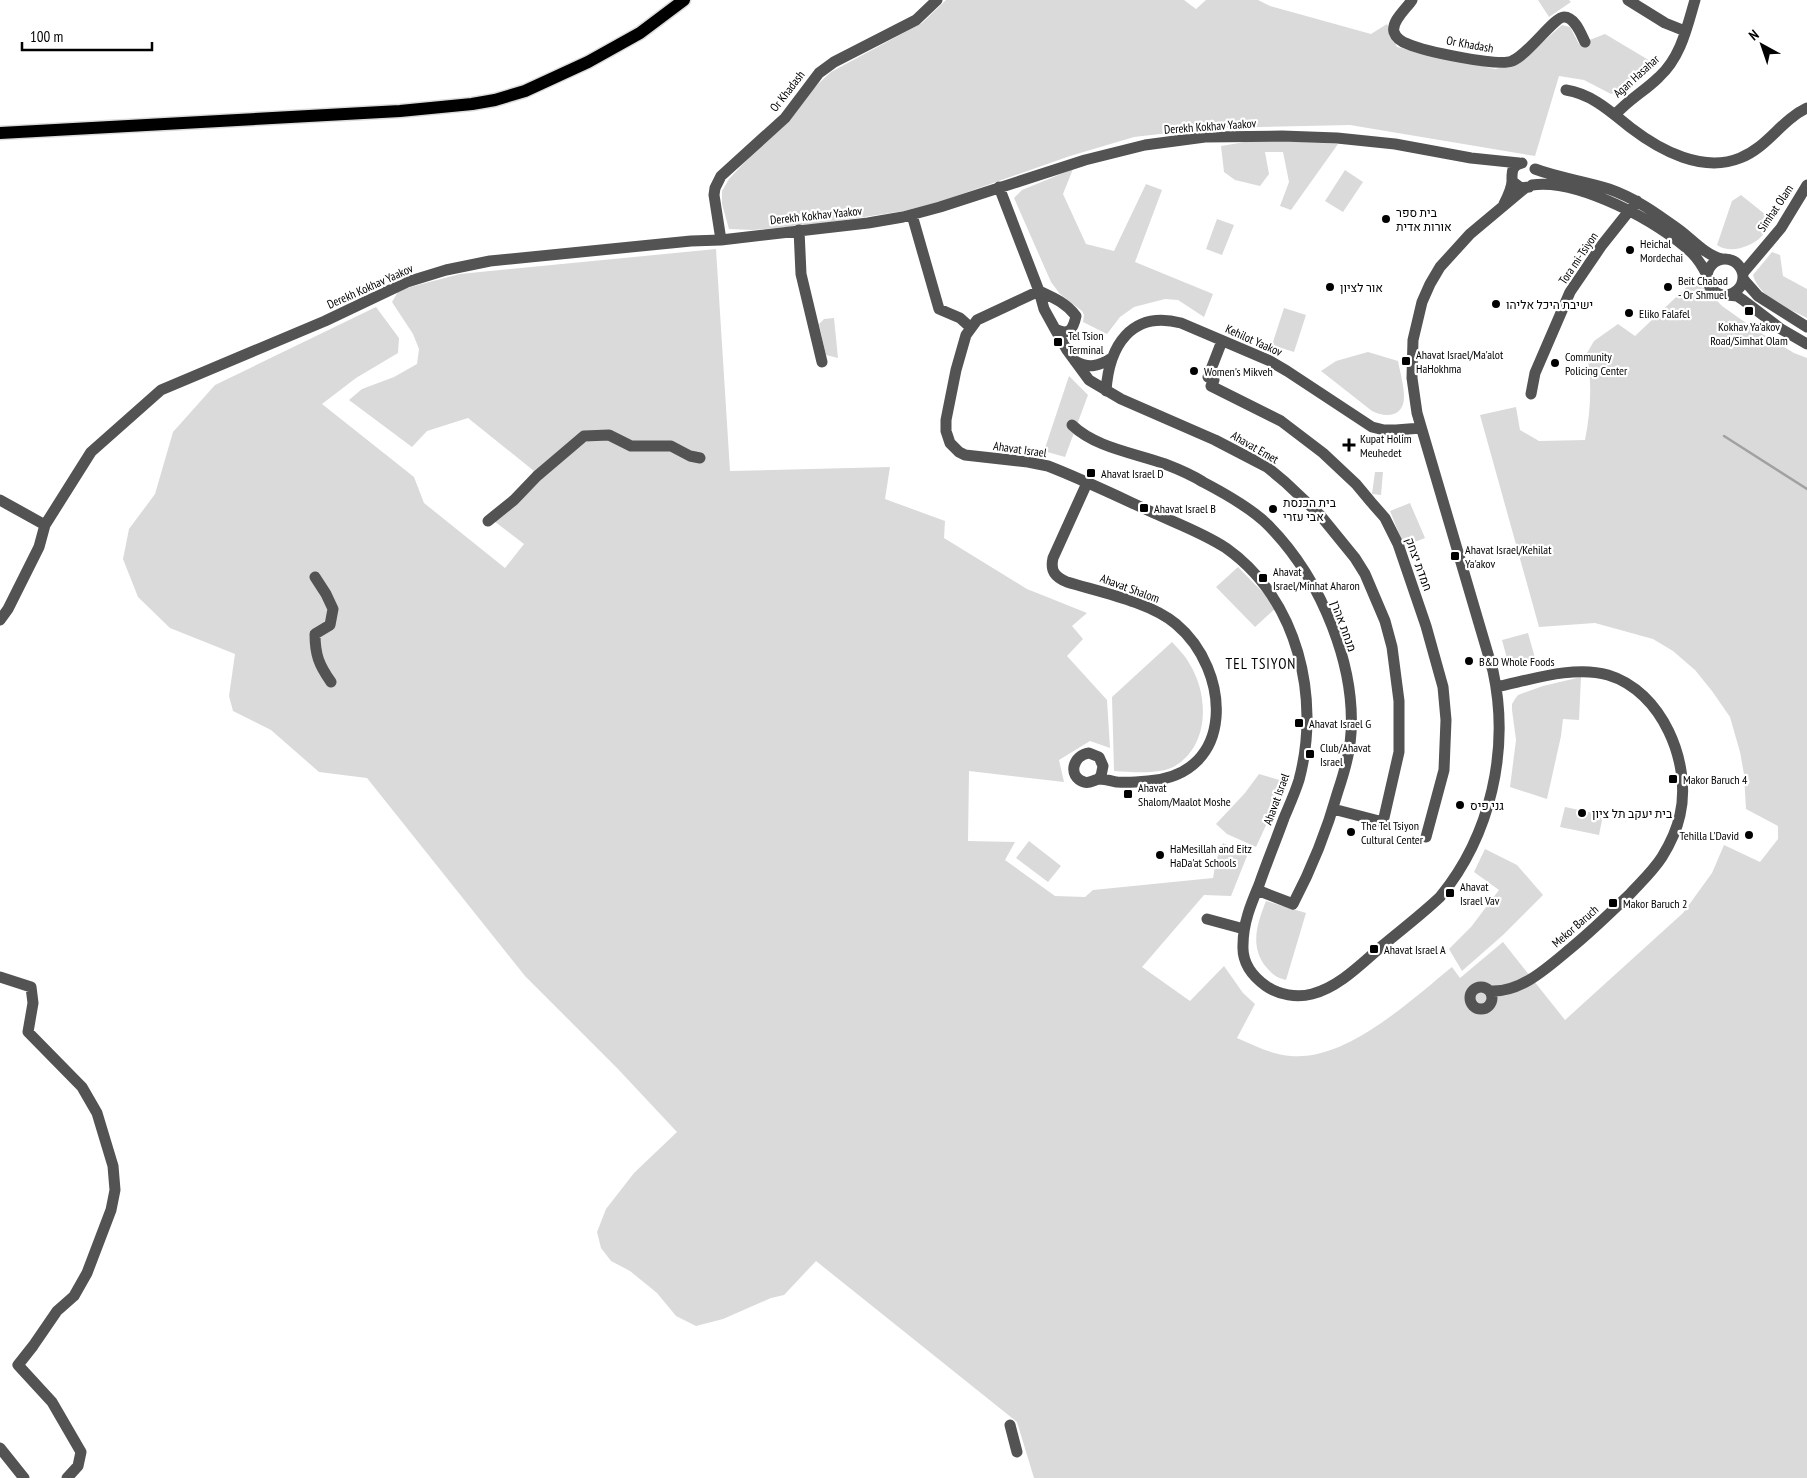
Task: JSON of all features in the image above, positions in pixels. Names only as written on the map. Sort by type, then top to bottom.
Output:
[{"type":"main road","points":[[0,133],[400,111],[495,100],[525,91],[588,62],[640,33],[684,0]]},
{"type":"street","name":"Or Khadash","points":[[721,240],[714,195],[714,188],[721,176],[785,118],[819,73],[834,62],[916,20],[937,0]]},
{"type":"street","name":"Or Khadash","points":[[1412,0],[1396,22],[1394,34],[1400,40],[1422,49],[1495,62],[1513,61],[1523,55],[1561,17],[1571,20],[1577,26],[1585,42]]},
{"type":"street","points":[[1628,0],[1665,23],[1685,31]]},
{"type":"street","name":"Agan Hasahar","points":[[1615,115],[1627,102],[1659,77],[1667,68],[1678,52],[1695,0]]},
{"type":"street","points":[[1566,90],[1584,94],[1646,138],[1669,150],[1693,160],[1715,164],[1727,162],[1752,153],[1770,139],[1788,120],[1807,108]]},
{"type":"street","name":"Derekh Kokhav Yaakov","points":[[0,620],[8,609],[39,547],[46,525],[91,452],[161,390],[325,321],[407,282],[446,270],[490,261],[691,241],[721,240],[868,223],[912,215],[1101,156],[1145,145],[1205,137],[1282,136],[1337,138],[1396,144],[1488,160],[1519,163]]},
{"type":"street","name":"Derekh Kokhav Yaakov","points":[[1488,160],[1502,166],[1511,179]]},
{"type":"street","points":[[1502,208],[1511,179],[1512,169],[1519,163],[1528,163],[1534,169],[1607,188],[1637,201],[1654,211],[1707,251],[1737,263],[1743,276],[1758,296],[1772,307],[1807,327]]},
{"type":"street","points":[[1528,186],[1536,177],[1534,169]]},
{"type":"street","points":[[1511,179],[1517,186],[1552,184],[1566,187],[1629,211],[1665,232],[1697,258],[1712,289],[1722,294],[1737,296],[1781,329],[1807,344]]},
{"type":"street","name":"Simhat Olam","points":[[1743,276],[1781,228],[1807,185]]},
{"type":"street","name":"Ahavat Israel","points":[[970,327],[962,345],[951,394],[946,431],[950,444],[958,452],[965,455],[1038,464],[1060,470],[1190,528],[1225,548],[1249,568],[1275,599],[1289,628],[1302,669],[1306,710],[1306,743],[1298,782],[1246,919],[1242,947],[1244,958],[1254,975],[1270,989],[1283,994],[1306,996],[1340,981],[1440,898],[1451,884],[1462,864],[1482,826],[1488,808],[1494,783],[1499,738],[1496,686],[1417,413],[1412,378],[1413,340],[1422,302],[1440,267],[1470,234],[1528,186]]},
{"type":"street","name":"Ahavat Emet","points":[[999,187],[1040,292],[1044,309],[1075,361],[1090,380],[1120,399],[1215,440],[1266,467],[1320,515],[1355,558],[1365,574],[1385,622],[1392,647],[1399,701],[1398,752],[1383,822],[1333,809]]},
{"type":"street","name":"Tora mi-Tsiyon","points":[[1531,394],[1535,373],[1562,310],[1579,277],[1637,201]]},
{"type":"street","points":[[912,215],[939,309],[960,318],[970,327],[986,315],[1040,292],[1070,307],[1076,316],[1074,326],[1068,332],[1062,333],[1055,328]]},
{"type":"street","points":[[799,230],[801,274],[822,362]]},
{"type":"street","name":"Simhat Olam","points":[[1727,259],[1745,258],[1766,246]]},
{"type":"street","points":[[1707,276],[1714,263],[1727,259]]},
{"type":"street","points":[[1727,294],[1737,290],[1743,276]]},
{"type":"street","name":"Kehilot Yaakov","points":[[1106,391],[1107,374],[1112,358],[1127,334],[1149,320],[1170,320],[1181,323],[1288,371],[1372,427],[1396,430],[1421,428]]},
{"type":"street","name":"חמדת יצחק","points":[[1222,341],[1208,377],[1214,380],[1211,386],[1281,421],[1323,453],[1372,502],[1385,518],[1398,544],[1426,626],[1443,687],[1446,720],[1444,770],[1426,837]]},
{"type":"street","points":[[1075,361],[1083,366],[1091,367],[1112,358]]},
{"type":"street","name":"מנחת אהרן","points":[[1072,425],[1093,439],[1125,452],[1166,464],[1202,481],[1243,506],[1269,526],[1286,544],[1299,563],[1325,610],[1342,658],[1348,687],[1350,743],[1345,769],[1333,809],[1306,880],[1293,904],[1257,890]]},
{"type":"street","points":[[488,521],[514,500],[537,476],[584,436],[609,435],[631,446],[671,446],[690,456],[700,458]]},
{"type":"street","name":"Ahavat Shalom","points":[[1087,483],[1053,558],[1052,569],[1054,574],[1067,582],[1143,606],[1175,623],[1200,651],[1208,666],[1215,694],[1217,713],[1210,743],[1203,754],[1184,772],[1161,780],[1118,782],[1100,775]]},
{"type":"street","points":[[0,500],[46,525]]},
{"type":"street","points":[[316,577],[333,609],[330,624],[315,634],[315,651],[322,668],[331,682]]},
{"type":"street","name":"Mekor Baruch","points":[[1491,996],[1530,979],[1563,954],[1603,920],[1651,872],[1672,838],[1680,815],[1682,796],[1680,767],[1669,731],[1660,716],[1648,702],[1621,681],[1609,675],[1584,671],[1496,686]]},
{"type":"street","points":[[1207,920],[1244,929]]},
{"type":"street","points":[[0,977],[31,987],[33,1003],[28,1032],[82,1087],[97,1113],[113,1166],[115,1190],[110,1210],[87,1273],[74,1296],[57,1311],[18,1365],[52,1402],[81,1452],[78,1466],[67,1478]]},
{"type":"street","points":[[1010,1425],[1017,1452]]},
{"type":"street","points":[[0,1448],[24,1478]]},
{"type":"shaded area","points":[[946,0],[1184,0],[1196,9],[1206,0],[1258,0],[1270,6],[1371,34],[1387,24],[1397,47],[1495,69],[1519,63],[1562,25],[1570,27],[1579,44],[1605,34],[1657,65],[1632,85],[1611,94],[1584,80],[1559,76],[1535,156],[1350,125],[1212,128],[1134,137],[1070,156],[942,201],[904,211],[811,225],[753,230],[729,229],[722,204],[722,191],[729,179],[818,84],[831,72],[922,23]]},
{"type":"shaded area","points":[[1538,0],[1569,0],[1571,2],[1549,17]]},
{"type":"shaded area","points":[[1251,141],[1338,144],[1291,210],[1280,206],[1289,182],[1283,152],[1265,152],[1269,174],[1260,186],[1235,180],[1224,172],[1221,146]]},
{"type":"shaded area","points":[[1073,169],[1063,194],[1086,244],[1114,251],[1146,184],[1162,190],[1135,262],[1213,294],[1204,317],[1178,300],[1165,299],[1134,307],[1120,317],[1107,334],[1083,322],[1084,315],[1082,311],[1060,294],[1051,282],[1014,198],[1022,190]]},
{"type":"shaded area","points":[[1345,170],[1363,182],[1343,212],[1325,201]]},
{"type":"shaded area","points":[[1741,195],[1771,219],[1763,235],[1752,244],[1734,249],[1722,248],[1717,245],[1732,201]]},
{"type":"shaded area","points":[[1217,219],[1234,225],[1222,255],[1206,249]]},
{"type":"shaded area","points":[[716,249],[730,471],[890,467],[885,499],[945,521],[944,538],[1027,589],[1087,613],[1072,626],[1083,639],[1067,656],[1107,700],[1110,748],[1090,741],[1059,760],[1064,782],[969,771],[968,841],[1015,842],[1005,860],[1055,896],[1085,897],[1093,890],[1213,878],[1216,860],[1223,843],[1247,856],[1231,896],[1204,895],[1142,967],[1190,1001],[1224,966],[1243,993],[1255,1004],[1237,1038],[1270,1052],[1291,1056],[1312,1055],[1334,1049],[1356,1039],[1398,1011],[1452,967],[1460,978],[1503,942],[1565,1020],[1683,913],[1712,873],[1724,845],[1760,862],[1778,839],[1778,826],[1746,809],[1744,774],[1730,717],[1695,670],[1673,651],[1653,639],[1595,623],[1539,627],[1480,415],[1516,407],[1520,430],[1539,441],[1585,440],[1590,396],[1587,353],[1594,341],[1618,324],[1635,336],[1691,283],[1706,289],[1722,306],[1756,330],[1794,353],[1807,358],[1807,1478],[1034,1478],[1017,1422],[816,1261],[784,1295],[771,1298],[723,1319],[696,1326],[676,1316],[657,1293],[630,1271],[611,1261],[601,1248],[597,1232],[606,1209],[634,1173],[677,1132],[617,1068],[525,976],[367,778],[319,772],[271,730],[233,711],[229,696],[235,654],[170,628],[138,597],[123,559],[129,529],[155,494],[173,432],[215,385],[376,307],[399,338],[398,353],[356,378],[322,404],[414,477],[424,503],[505,568],[524,544],[494,521],[534,471],[468,418],[427,431],[412,447],[349,400],[362,389],[394,377],[417,364],[419,349],[413,334],[392,302],[399,290],[460,274]]},
{"type":"shaded area","points":[[1772,252],[1780,255],[1783,276],[1807,289],[1807,318],[1767,296],[1756,283],[1753,275]]},
{"type":"shaded area","points":[[1284,308],[1306,315],[1294,352],[1272,345]]},
{"type":"shaded area","points":[[834,318],[838,358],[826,355],[819,324],[824,319]]},
{"type":"shaded area","points":[[1368,352],[1398,361],[1404,397],[1401,409],[1398,412],[1383,415],[1372,411],[1321,371],[1336,361]]},
{"type":"shaded area","points":[[1069,376],[1088,395],[1065,457],[1044,451]]},
{"type":"shaded area","points":[[1375,472],[1383,472],[1381,495],[1372,494]]},
{"type":"shaded area","points":[[1410,503],[1425,538],[1404,546],[1390,511]]},
{"type":"shaded area","points":[[1238,567],[1277,607],[1255,627],[1216,587]]},
{"type":"shaded area","points":[[1528,633],[1535,658],[1509,666],[1502,640]]},
{"type":"shaded area","points":[[1172,642],[1187,660],[1196,675],[1200,689],[1203,718],[1195,745],[1186,757],[1169,769],[1145,772],[1114,771],[1112,697]]},
{"type":"shaded area","points":[[1581,677],[1579,720],[1563,719],[1547,799],[1510,787],[1516,740],[1512,710],[1512,704],[1515,699],[1518,695],[1543,686]]},
{"type":"shaded area","points":[[1259,774],[1286,782],[1256,847],[1227,834],[1216,824],[1245,793]]},
{"type":"shaded area","points":[[1565,807],[1603,815],[1599,835],[1560,827]]},
{"type":"shaded area","points":[[1029,841],[1061,866],[1048,882],[1016,858]]},
{"type":"shaded area","points":[[1485,849],[1517,865],[1543,895],[1503,935],[1462,971],[1449,949],[1471,927],[1499,890],[1474,872]]},
{"type":"shaded area","points":[[1266,901],[1306,913],[1286,980],[1271,973],[1261,960],[1258,952],[1256,935]]},
{"type":"waterway","points":[[1724,436],[1807,489]]},
{"type":"place","name":"בית ספר אורות אדית","points":[[1386,219]]},
{"type":"place","name":"Heichal Mordechai","points":[[1630,250]]},
{"type":"place","name":"אור לציון","points":[[1330,287]]},
{"type":"place","name":"Beit Chabad - Or Shmuel","points":[[1668,287]]},
{"type":"place","name":"ישיבת היכל אליהו","points":[[1496,304]]},
{"type":"place","name":"Kokhav Ya'akov Road/Simhat Olam","points":[[1749,311]]},
{"type":"place","name":"Eliko Falafel","points":[[1629,313]]},
{"type":"place","name":"Tel Tsion Terminal","points":[[1058,342]]},
{"type":"place","name":"Ahavat Israel/Ma'alot HaHokhma","points":[[1406,361]]},
{"type":"place","name":"Community Policing Center","points":[[1555,363]]},
{"type":"place","name":"Women's Mikveh","points":[[1194,371]]},
{"type":"place","name":"Kupat Holim Meuhedet","points":[[1349,445]]},
{"type":"place","name":"Ahavat Israel D","points":[[1091,473]]},
{"type":"place","name":"Ahavat Israel B","points":[[1144,508]]},
{"type":"place","name":"בית הכנסת אבי עזרי","points":[[1273,509]]},
{"type":"place","name":"Ahavat Israel/Kehilat Ya'akov","points":[[1455,556]]},
{"type":"place","name":"Ahavat Israel/Minhat Aharon","points":[[1263,578]]},
{"type":"place","name":"B&D Whole Foods","points":[[1469,661]]},
{"type":"place","name":"Ahavat Israel G","points":[[1299,723]]},
{"type":"place","name":"Club/Ahavat Israel","points":[[1310,754]]},
{"type":"place","name":"Makor Baruch 4","points":[[1673,779]]},
{"type":"place","name":"Ahavat Shalom/Maalot Moshe","points":[[1128,794]]},
{"type":"place","name":"גני פיס","points":[[1460,805]]},
{"type":"place","name":"בית יעקב תל ציון","points":[[1582,813]]},
{"type":"place","name":"The Tel Tsiyon Cultural Center","points":[[1351,832]]},
{"type":"place","name":"Tehilla L'David","points":[[1749,835]]},
{"type":"place","name":"HaMesillah and Eitz HaDa'at Schools","points":[[1160,855]]},
{"type":"place","name":"Ahavat Israel Vav","points":[[1450,893]]},
{"type":"place","name":"Makor Baruch 2","points":[[1613,903]]},
{"type":"place","name":"Ahavat Israel A","points":[[1374,949]]},
{"type":"district","name":"TEL TSIYON","points":[[1261,663]]}]
